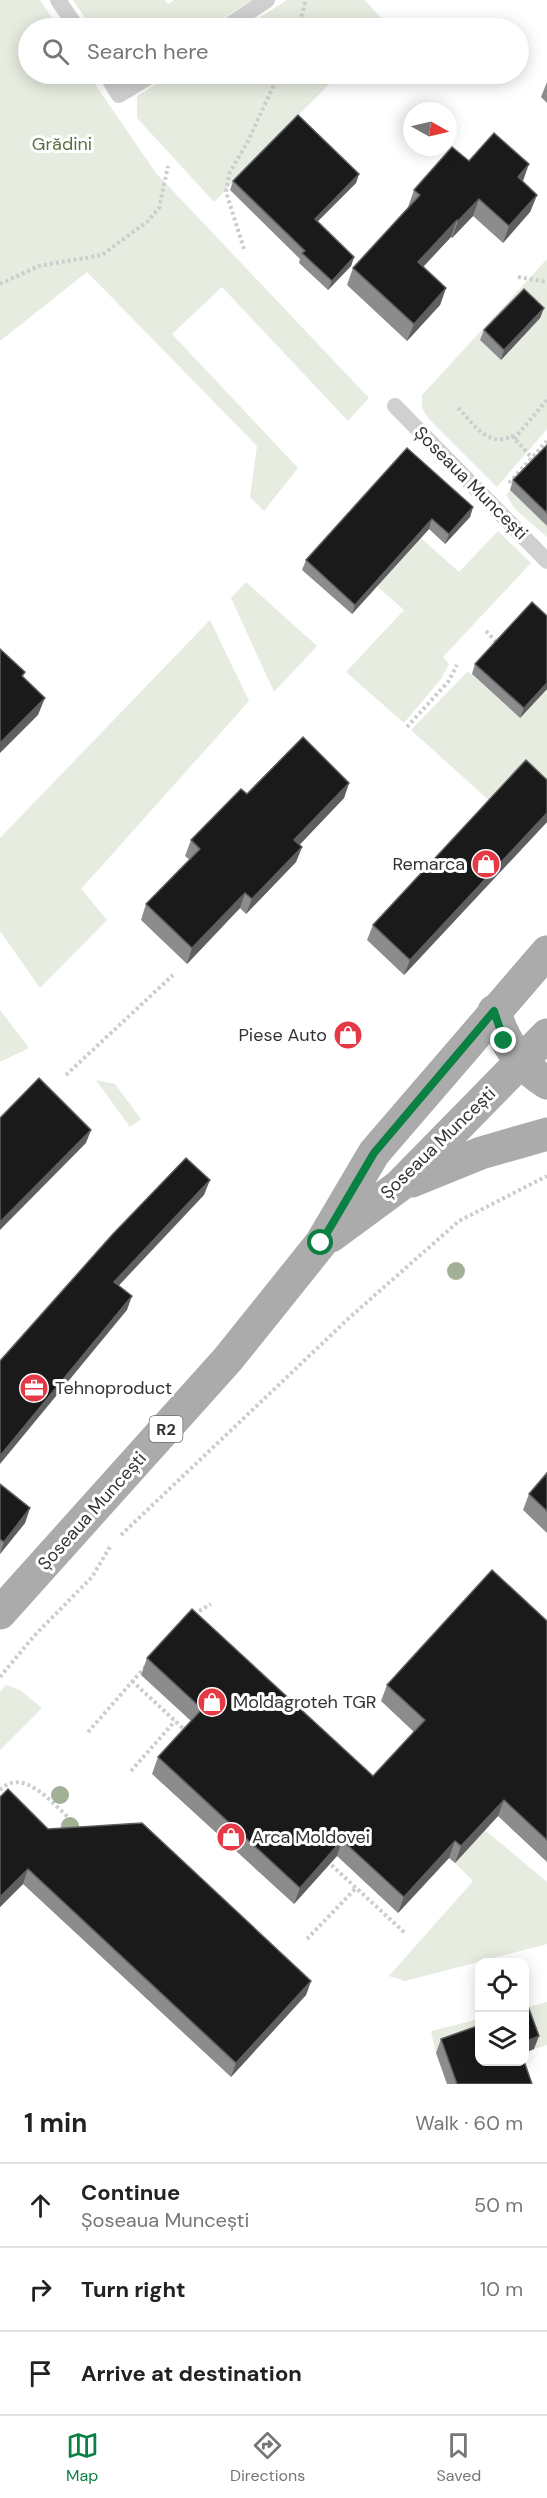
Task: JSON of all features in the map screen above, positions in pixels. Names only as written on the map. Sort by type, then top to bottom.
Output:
[{"type":"main road","name":"Șoseaua Muncești","points":[[0,1614],[216,1374],[321,1243],[374,1153],[547,952]]},
{"type":"main road","points":[[494,1011],[504,1041],[519,1061],[547,1083]]},
{"type":"main road","name":"Șoseaua Muncești","points":[[321,1243],[399,1186],[547,1035]]},
{"type":"main road","points":[[399,1186],[481,1153],[547,1134]]},
{"type":"lane","points":[[58,0],[70,18]]},
{"type":"lane","points":[[240,18],[267,0]]},
{"type":"lane","points":[[112,84],[119,95],[137,84]]},
{"type":"lane","name":"Șoseaua Muncești","points":[[394,406],[547,561]]},
{"type":"path","points":[[301,18],[306,0]]},
{"type":"path","points":[[244,249],[226,192],[227,183],[229,174],[249,139],[274,84]]},
{"type":"path","points":[[0,284],[39,266],[102,255],[148,220],[159,208],[168,166]]},
{"type":"path","points":[[518,277],[547,282]]},
{"type":"path","points":[[514,439],[547,400]]},
{"type":"path","points":[[458,408],[490,440],[501,442],[512,436],[536,463]]},
{"type":"path","points":[[491,504],[547,441]]},
{"type":"path","points":[[486,631],[499,644]]},
{"type":"path","points":[[407,727],[448,682],[457,665]]},
{"type":"path","points":[[66,1075],[173,975]]},
{"type":"path","points":[[120,1536],[349,1318],[459,1221],[547,1176]]},
{"type":"path","points":[[0,1677],[34,1635],[93,1577],[112,1544]]},
{"type":"path","points":[[188,1618],[212,1604]]},
{"type":"path","points":[[88,1732],[153,1658]]},
{"type":"path","points":[[132,1682],[193,1737]]},
{"type":"path","points":[[130,1772],[176,1721]]},
{"type":"path","points":[[0,1790],[6,1783],[19,1780],[31,1786],[71,1820]]},
{"type":"path","points":[[321,1857],[405,1933]]},
{"type":"path","points":[[307,1939],[356,1888]]},
{"type":"green space","name":"Grădini","points":[[0,0],[40,0],[52,18],[18,18],[18,84],[95,84],[156,173],[369,398],[348,421],[222,287],[172,334],[298,468],[264,511],[250,497],[257,446],[87,272],[0,341]]},
{"type":"green space","points":[[73,0],[165,0],[168,4],[174,0],[252,0],[224,18],[85,18]]},
{"type":"green space","points":[[287,0],[365,0],[381,18],[259,18]]},
{"type":"green space","points":[[156,84],[329,84],[214,202],[137,118],[137,96]]},
{"type":"green space","points":[[547,259],[547,429],[497,487],[428,418],[422,408],[422,395]]},
{"type":"green space","points":[[510,490],[547,526],[547,537],[515,509],[506,495]]},
{"type":"green space","points":[[498,531],[531,563],[443,657],[449,664],[441,679],[404,723],[346,672],[404,610],[377,586],[421,538],[459,572]]},
{"type":"green space","points":[[246,582],[317,646],[274,692],[231,598]]},
{"type":"green space","points":[[210,620],[249,701],[81,889],[107,920],[40,988],[0,931],[0,838]]},
{"type":"green space","points":[[468,671],[520,718],[547,689],[547,780],[494,805],[411,730]]},
{"type":"green space","points":[[0,1010],[29,1048],[0,1062]]},
{"type":"green space","points":[[96,1080],[115,1084],[141,1119],[130,1127]]},
{"type":"green space","points":[[6,1685],[20,1690],[42,1708],[0,1750],[0,1692]]},
{"type":"green space","points":[[485,1830],[547,1882],[547,1944],[493,1958],[475,1958],[475,1963],[405,1981],[389,1976],[473,1881],[455,1863]]},
{"type":"green space","points":[[547,2002],[547,2045],[534,2049],[529,2028],[529,2007]]},
{"type":"green space","points":[[475,2020],[475,2038],[436,2053],[431,2031]]},
{"type":"building","points":[[298,115],[359,174],[315,219],[354,257],[332,281],[302,253],[305,251],[233,181]]},
{"type":"building","points":[[494,133],[529,164],[518,177],[537,195],[509,226],[479,199],[457,220],[418,262],[446,288],[414,324],[353,268],[420,195],[414,190],[444,156],[457,156],[457,151],[469,161]]},
{"type":"building","points":[[524,289],[544,308],[504,350],[484,330]]},
{"type":"building","points":[[547,445],[547,513],[513,480]]},
{"type":"building","points":[[407,448],[473,507],[449,534],[432,519],[355,605],[306,560]]},
{"type":"building","points":[[532,602],[547,616],[547,683],[524,708],[475,664]]},
{"type":"building","points":[[0,649],[25,672],[22,676],[45,698],[0,743]]},
{"type":"building","points":[[303,737],[349,783],[294,840],[302,847],[252,899],[245,893],[192,948],[146,904],[200,849],[191,840],[241,789],[247,794]]},
{"type":"building","points":[[526,760],[547,780],[547,813],[410,960],[373,925]]},
{"type":"building","points":[[39,1078],[91,1130],[0,1222],[0,1118]]},
{"type":"building","points":[[186,1158],[210,1180],[114,1282],[132,1296],[0,1456],[0,1361],[112,1235]]},
{"type":"building","points":[[547,1473],[547,1511],[529,1494]]},
{"type":"building","points":[[0,1484],[30,1508],[4,1542],[0,1539]]},
{"type":"building","points":[[492,1570],[547,1621],[547,1840],[504,1800],[461,1846],[455,1841],[404,1897],[342,1840],[300,1888],[158,1757],[202,1709],[147,1658],[192,1609],[373,1776],[425,1720],[387,1685]]},
{"type":"building","points":[[8,1789],[48,1829],[142,1823],[311,1981],[236,2063],[28,1869],[0,1897],[0,1797]]},
{"type":"building","points":[[529,2009],[539,2036],[529,2040]]},
{"type":"building","points":[[475,2027],[475,2066],[526,2066],[532,2084],[457,2084],[441,2039]]},
{"type":"place","name":"Remarca","points":[[486,864]]},
{"type":"place","name":"Piese Auto","points":[[348,1035]]},
{"type":"place","name":"Tehnoproduct","points":[[34,1388]]},
{"type":"place","name":"Moldagroteh TGR","points":[[212,1702]]},
{"type":"place","name":"Arca Moldovei","points":[[231,1837]]},
{"type":"route","points":[[321,1243],[374,1153],[494,1011],[504,1041]]}]
